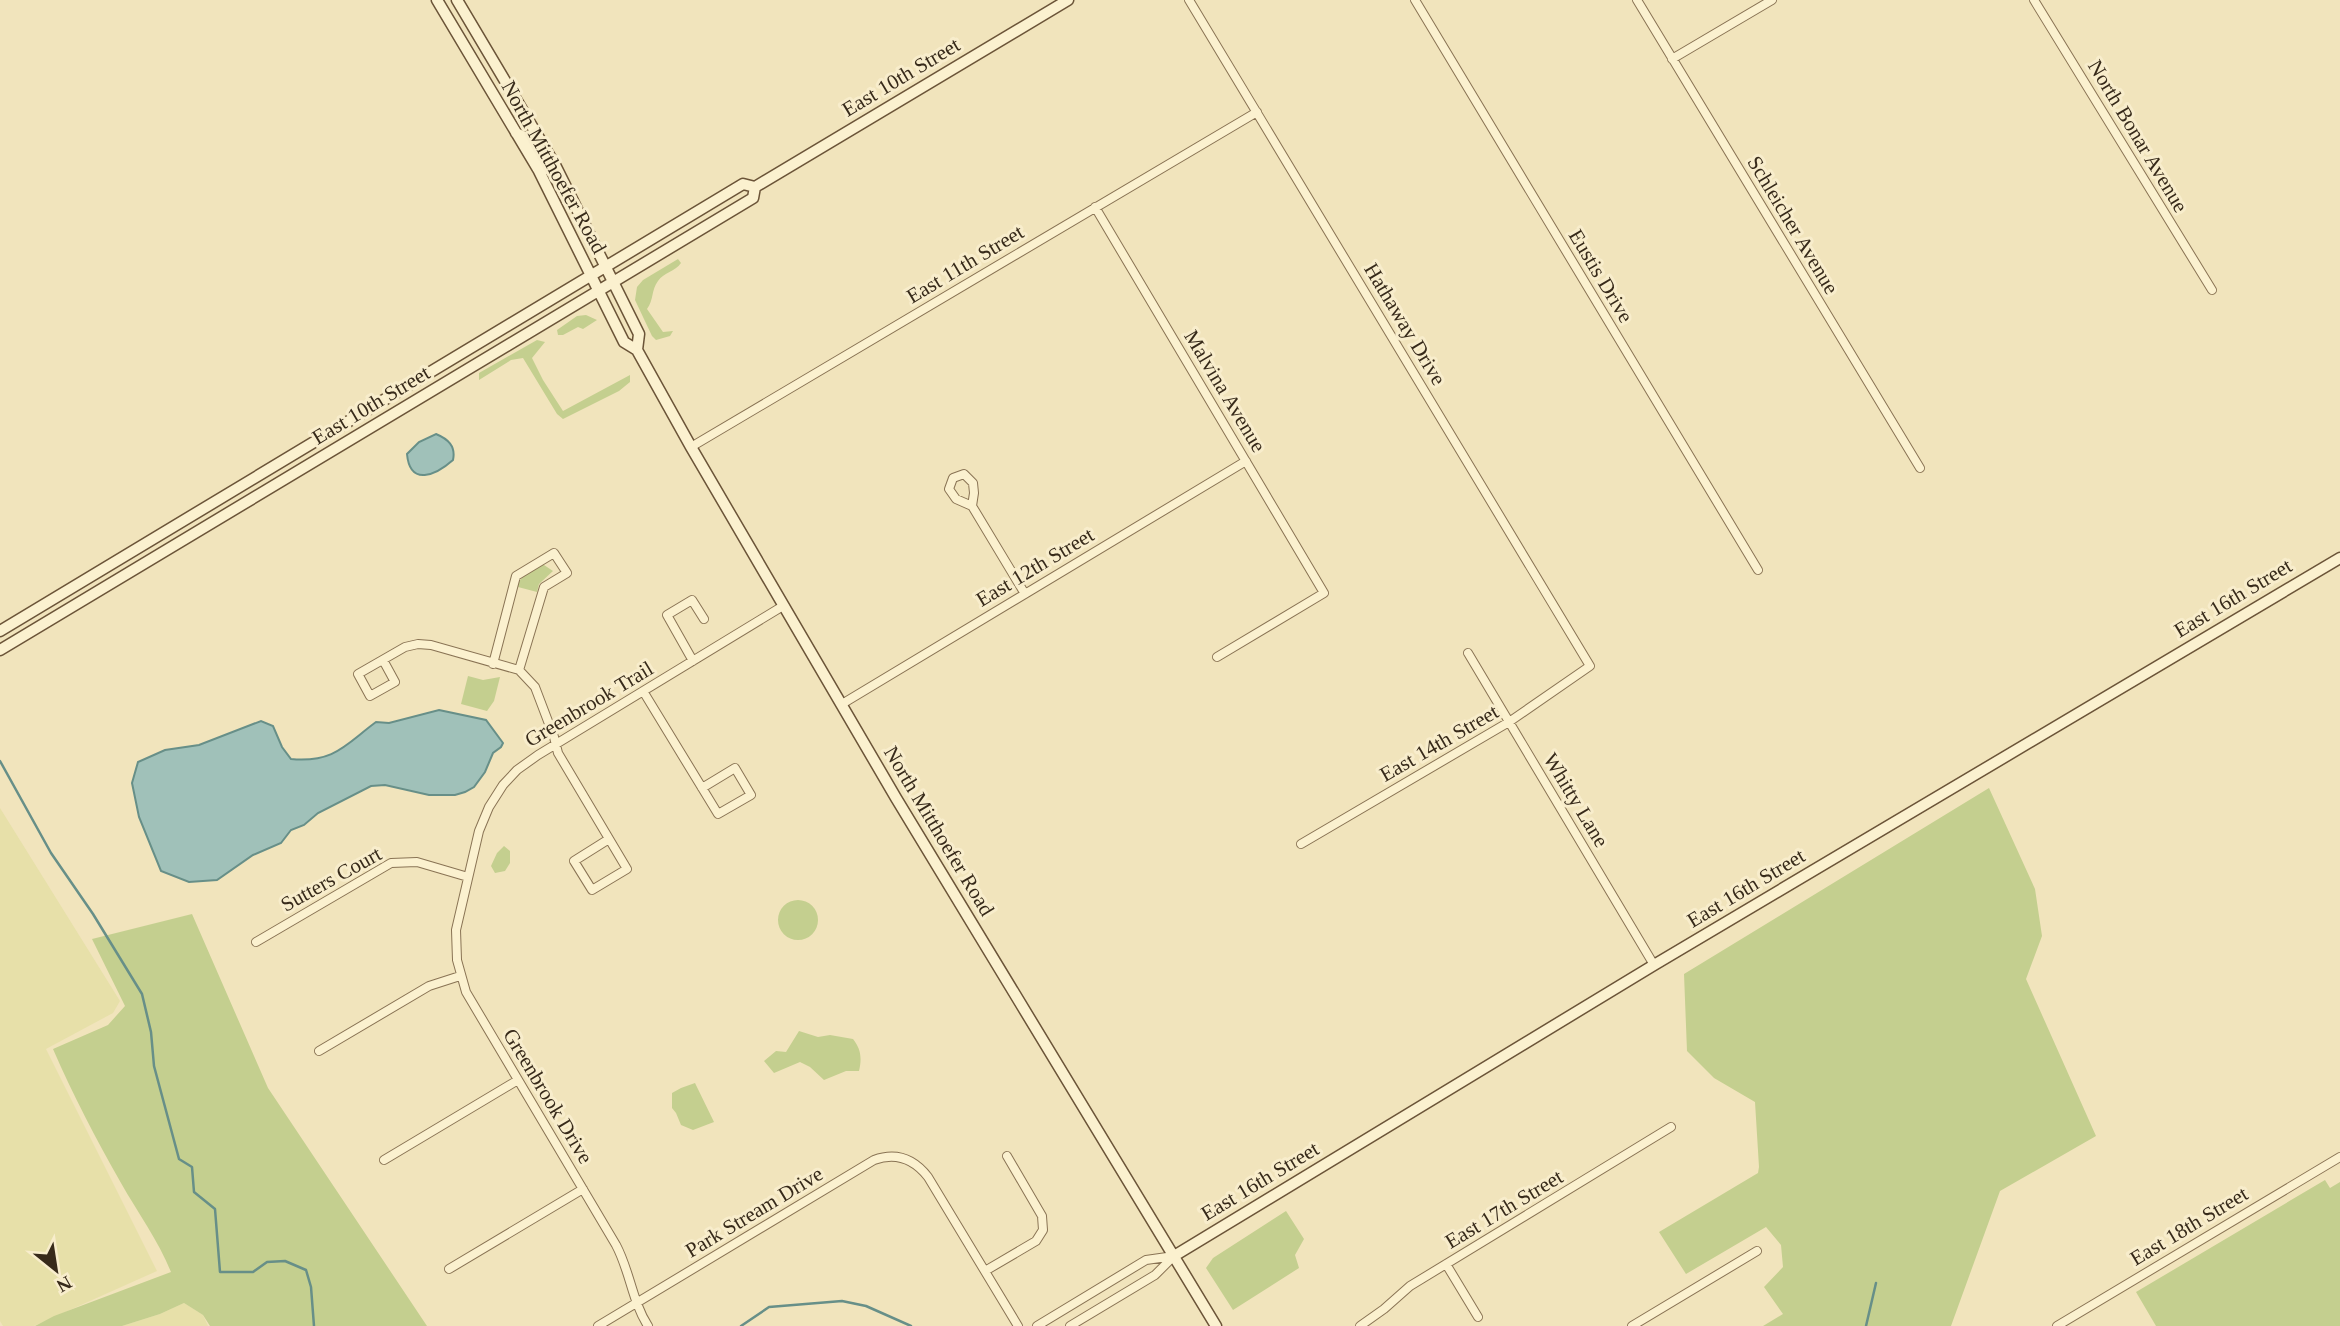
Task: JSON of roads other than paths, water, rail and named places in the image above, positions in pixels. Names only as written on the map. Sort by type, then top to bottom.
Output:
[{"type":"main road","name":"North Mitthoefer Road","points":[[437,0],[555,201],[624,342],[638,350],[691,447],[896,798],[1216,1326]]},
{"type":"main road","name":"North Mitthoefer Road","points":[[457,0],[556,169],[639,334],[638,350]]},
{"type":"main road","name":"East 10th Street","points":[[0,631],[743,184],[755,187],[1068,0]]},
{"type":"main road","points":[[516,133],[529,139],[546,168],[556,169]]},
{"type":"main road","name":"East 10th Street","points":[[0,650],[753,198],[755,187]]},
{"type":"main road","name":"East 16th Street","points":[[1174,1256],[1654,965],[2340,558]]},
{"type":"street","name":"Hathaway Drive","points":[[1189,0],[1590,666]]},
{"type":"street","name":"Eustis Drive","points":[[1415,0],[1758,570]]},
{"type":"street","name":"Schleicher Avenue","points":[[1637,0],[1920,468]]},
{"type":"street","points":[[1672,59],[1772,0]]},
{"type":"street","name":"North Bonar Avenue","points":[[2034,0],[2212,290]]},
{"type":"street","name":"East 11th Street","points":[[691,447],[1256,112]]},
{"type":"street","name":"Malvina Avenue","points":[[1095,207],[1324,593],[1217,657]]},
{"type":"street","name":"East 12th Street","points":[[842,704],[1246,461]]},
{"type":"street","points":[[972,506],[1025,594]]},
{"type":"street","points":[[493,664],[516,576],[554,553],[567,573],[544,587],[519,670]]},
{"type":"street","points":[[693,661],[667,615],[692,600],[704,619]]},
{"type":"street","name":"Greenbrook Trail","points":[[468,877],[485,814],[498,792],[517,770],[783,606]]},
{"type":"street","points":[[383,660],[395,682],[370,696],[358,674],[405,647],[424,644],[519,670],[536,688],[559,755],[627,869],[592,890],[574,861],[609,839]]},
{"type":"street","name":"Whitty Lane","points":[[1468,653],[1654,965]]},
{"type":"street","name":"East 14th Street","points":[[1301,844],[1509,722],[1590,666]]},
{"type":"street","points":[[643,691],[702,788],[718,814],[751,795],[735,768],[702,788]]},
{"type":"street","name":"Sutters Court","points":[[256,942],[391,863],[417,862],[468,877]]},
{"type":"street","name":"Greenbrook Drive","points":[[468,877],[456,930],[455,947],[460,976],[469,997],[620,1252],[636,1303],[648,1326]]},
{"type":"street","points":[[319,1051],[429,986],[460,976]]},
{"type":"street","points":[[384,1160],[518,1080]]},
{"type":"street","name":"East 17th Street","points":[[1360,1326],[1386,1308],[1410,1286],[1671,1127]]},
{"type":"street","points":[[1007,1156],[1042,1216],[1044,1227],[1036,1241],[985,1271],[1017,1326]]},
{"type":"street","name":"Park Stream Drive","points":[[598,1326],[874,1160],[886,1157],[904,1158],[919,1167],[928,1177],[985,1271]]},
{"type":"street","name":"East 18th Street","points":[[2057,1326],[2340,1157]]},
{"type":"street","points":[[449,1269],[583,1189]]},
{"type":"street","points":[[1632,1326],[1757,1251]]},
{"type":"street","points":[[1037,1326],[1146,1260],[1174,1256]]},
{"type":"street","points":[[1070,1326],[1155,1275],[1174,1256]]},
{"type":"street","points":[[1447,1264],[1478,1317]]},
{"type":"water","points":[[436,434],[450,444],[453,460],[432,473],[418,474],[409,464],[407,454],[419,442]]},
{"type":"water","points":[[439,710],[486,720],[503,743],[493,753],[485,772],[474,787],[455,795],[429,795],[385,785],[371,786],[318,813],[304,825],[291,830],[281,843],[253,855],[217,880],[189,882],[161,871],[139,817],[132,783],[138,762],[165,750],[199,745],[261,721],[273,726],[282,747],[291,759],[319,758],[339,750],[376,722],[389,723]]},
{"type":"waterway","points":[[0,761],[51,853],[93,914],[142,994],[151,1032],[154,1066],[179,1159],[192,1167],[194,1192],[215,1209],[220,1272],[253,1272],[267,1262],[285,1261],[306,1270],[311,1287],[314,1326]]},
{"type":"waterway","points":[[1866,1326],[1876,1283]]},
{"type":"waterway","points":[[741,1326],[769,1307],[842,1301],[866,1306],[911,1326]]}]
